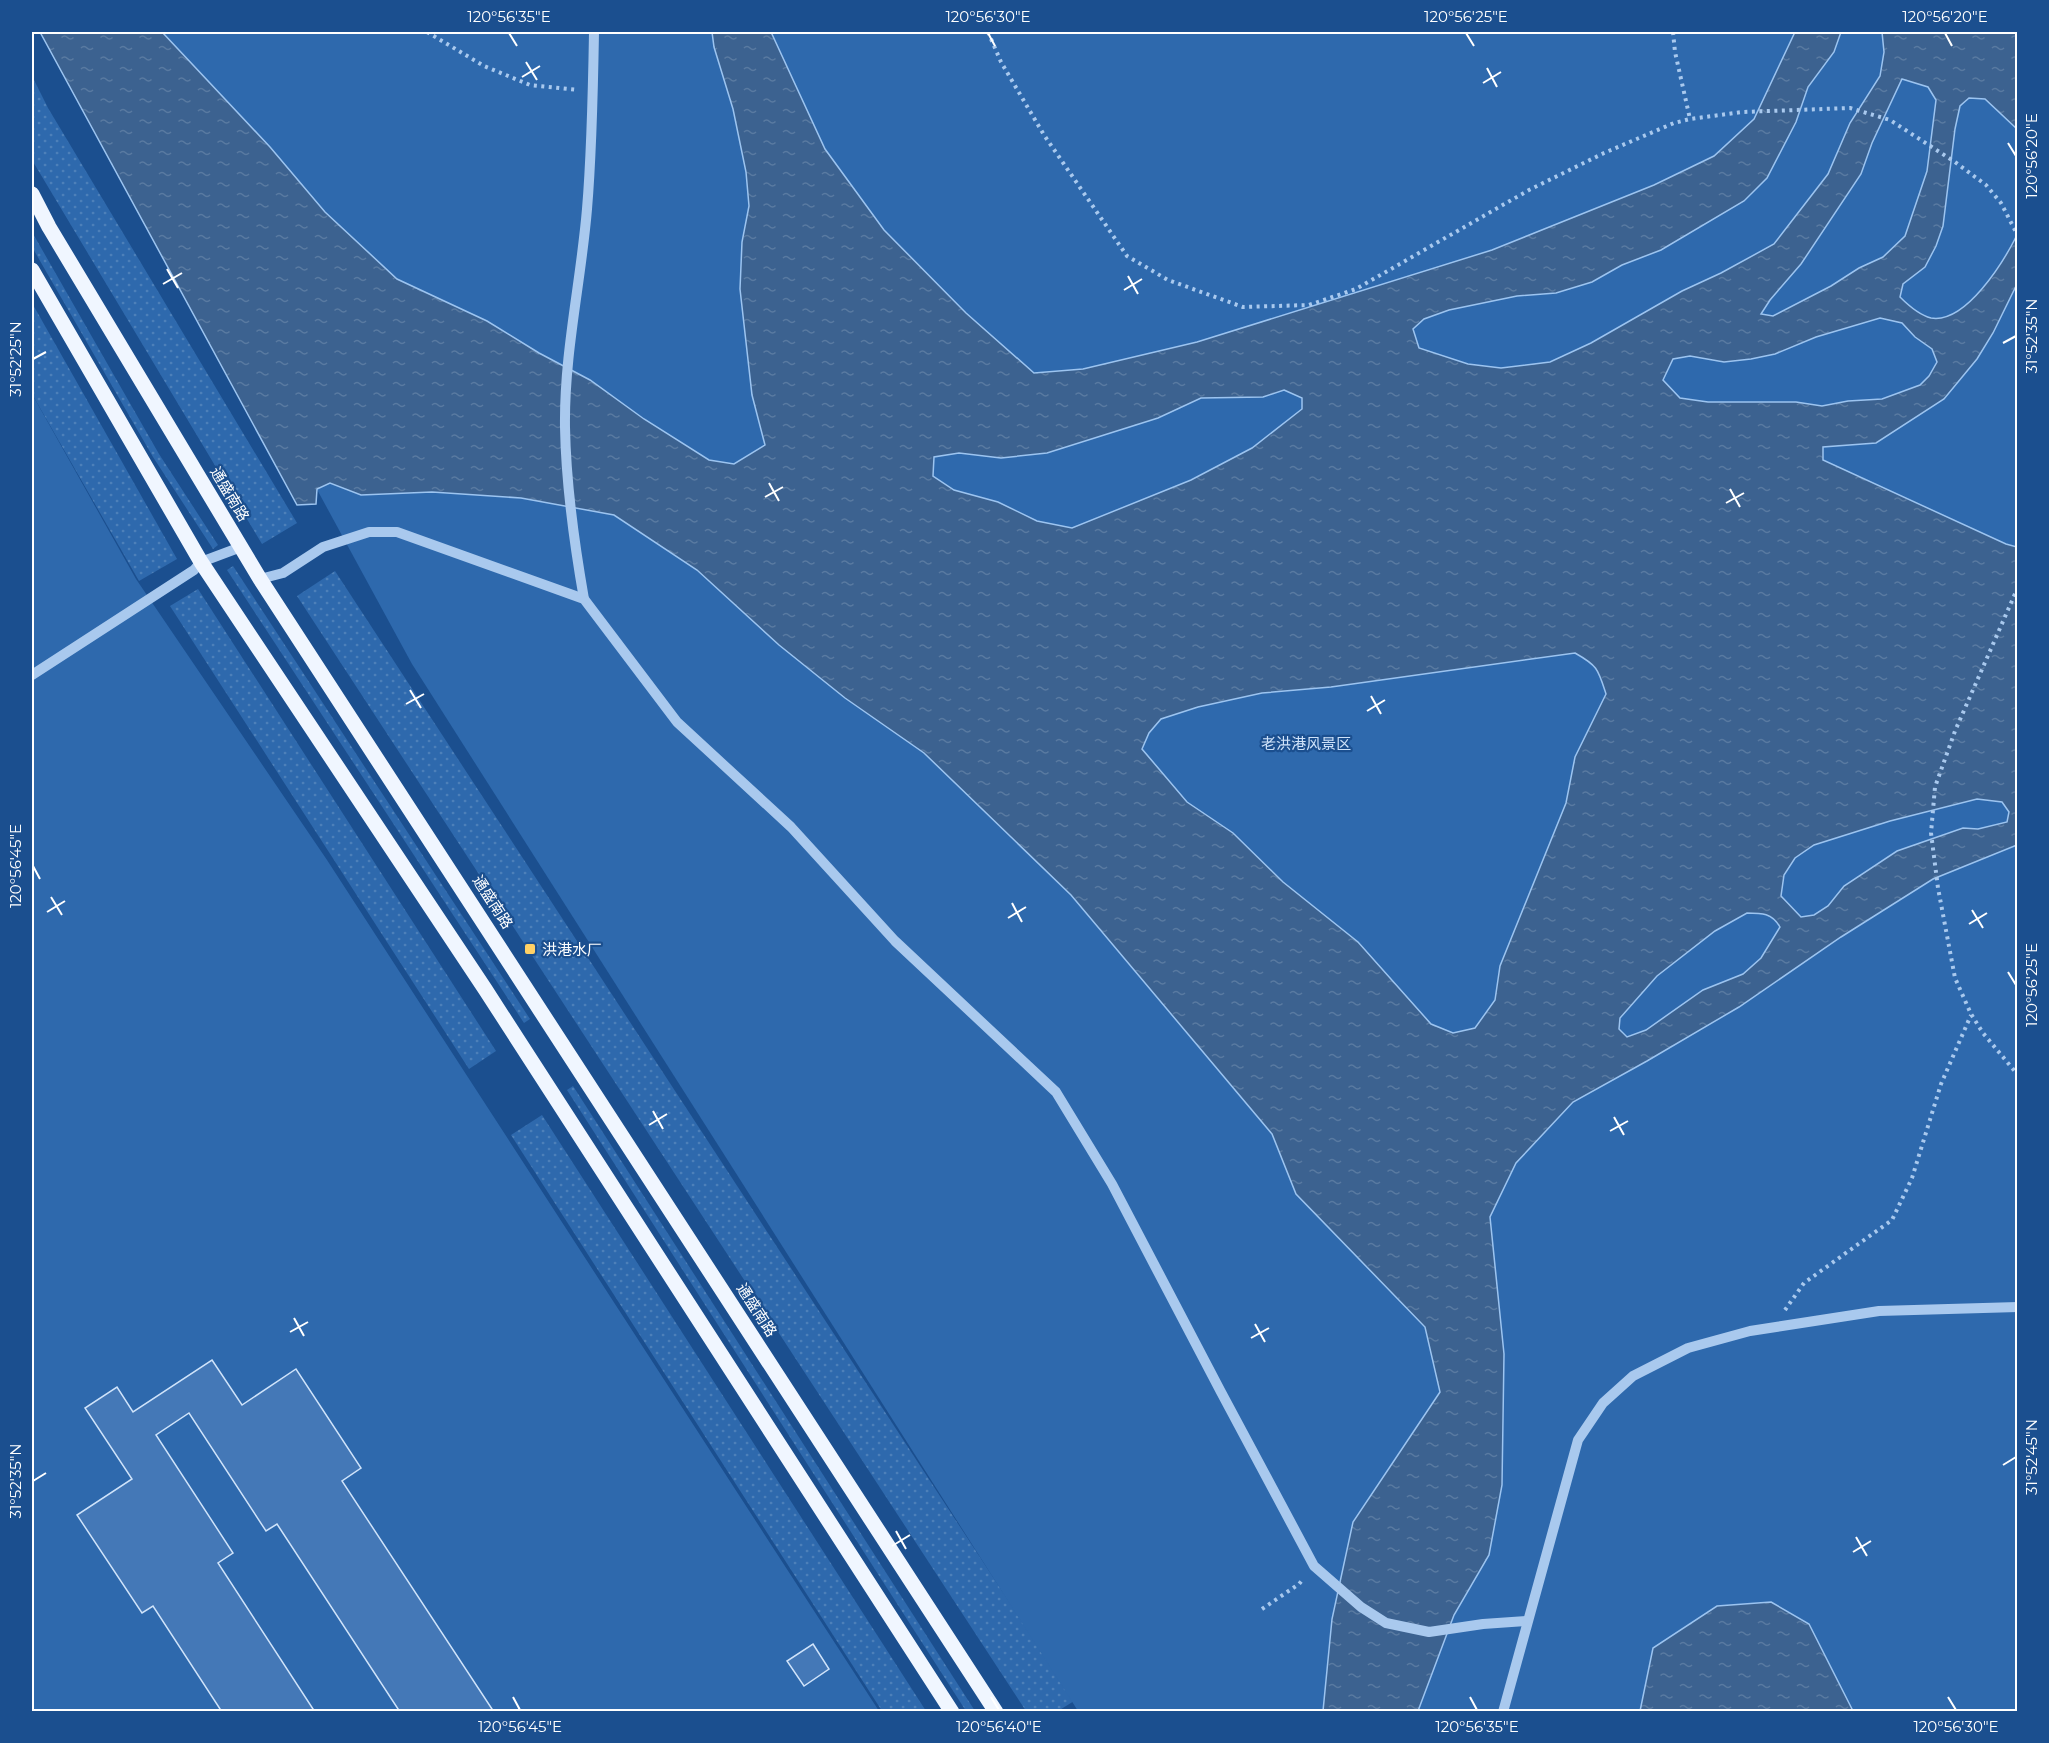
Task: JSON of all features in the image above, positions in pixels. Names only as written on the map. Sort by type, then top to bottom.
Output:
[{"type":"main road","name":"通盛南路","points":[[32,194],[49,227],[260,579],[996,1712]]},
{"type":"main road","points":[[32,270],[201,562],[491,999],[952,1712]]},
{"type":"lane","points":[[594,32],[587,210],[568,357],[565,426],[572,528],[584,599],[677,723],[791,827],[895,940],[1056,1092],[1112,1184],[1314,1566],[1361,1607],[1386,1623],[1429,1632],[1483,1624],[1527,1621]]},
{"type":"lane","points":[[260,579],[283,573],[322,547],[369,532],[397,532],[584,599]]},
{"type":"lane","points":[[32,675],[194,570],[201,562],[241,547]]},
{"type":"lane","points":[[1503,1712],[1578,1440],[1603,1403],[1633,1376],[1688,1348],[1750,1331],[1879,1311],[1989,1306],[2018,1307]]},
{"type":"path","points":[[427,32],[484,66],[530,85],[593,92]]},
{"type":"path","points":[[988,32],[1001,62],[1044,135],[1126,256],[1168,280],[1243,307],[1309,305],[1356,289],[1529,190],[1604,153],[1674,123],[1742,112],[1850,108],[1890,120],[1986,185],[2001,203],[2018,236]]},
{"type":"path","points":[[1673,32],[1675,52],[1690,119]]},
{"type":"path","points":[[2018,587],[1955,731],[1935,787],[1931,833],[1938,888],[1955,978],[1983,1034],[2018,1075]]},
{"type":"path","points":[[1773,1327],[1804,1283],[1892,1220],[1912,1178],[1941,1084],[1971,1014]]},
{"type":"path","points":[[1262,1609],[1299,1584],[1314,1566]]},
{"type":"green space","name":"老洪港风景区","points":[[68,32],[2017,32],[2017,1711],[1078,1711],[412,664]]},
{"type":"green space","points":[[32,76],[48,108],[297,523],[262,544],[32,160]]},
{"type":"green space","points":[[32,232],[159,454],[218,545],[213,549],[153,457],[32,247]]},
{"type":"green space","points":[[32,303],[177,559],[139,581],[32,394]]},
{"type":"green space","points":[[32,394],[136,579],[327,860],[879,1711],[32,1711]]},
{"type":"green space","points":[[233,566],[530,1019],[524,1023],[227,570]]},
{"type":"green space","points":[[335,571],[1074,1701],[1058,1711],[1026,1711],[297,596]]},
{"type":"green space","points":[[198,589],[496,1051],[469,1069],[170,606]]},
{"type":"green space","points":[[573,1086],[975,1711],[966,1711],[567,1090]]},
{"type":"green space","points":[[542,1115],[926,1711],[882,1711],[511,1135]]},
{"type":"water","points":[[40,32],[162,32],[270,147],[325,212],[397,279],[487,321],[539,353],[590,380],[644,419],[709,460],[734,464],[765,445],[752,395],[740,289],[742,242],[749,206],[746,172],[733,109],[714,47],[712,32],[771,32],[825,149],[884,230],[966,313],[1034,373],[1083,369],[1197,342],[1492,250],[1654,185],[1714,156],[1754,119],[1795,32],[1841,32],[1834,52],[1808,87],[1796,122],[1767,178],[1744,201],[1661,250],[1622,265],[1592,282],[1556,293],[1517,296],[1449,310],[1424,319],[1413,329],[1419,348],[1468,364],[1501,368],[1550,362],[1591,343],[1682,291],[1774,244],[1828,174],[1850,123],[1880,76],[1884,52],[1882,32],[2017,32],[2017,129],[1985,99],[1969,98],[1960,106],[1943,226],[1925,267],[1903,284],[1900,297],[1918,312],[1931,318],[1944,317],[1957,311],[1982,288],[2003,260],[2017,235],[2017,284],[1993,333],[1977,359],[1944,399],[1876,443],[1823,447],[1823,460],[2017,547],[2017,845],[1933,879],[1841,937],[1739,1007],[1573,1102],[1516,1163],[1490,1217],[1504,1354],[1502,1485],[1489,1555],[1454,1615],[1418,1711],[1323,1711],[1332,1619],[1353,1522],[1440,1392],[1425,1327],[1296,1194],[1272,1134],[1071,895],[924,753],[845,698],[779,645],[697,570],[614,515],[521,498],[432,492],[361,495],[330,483],[317,489],[316,504],[297,505]],"holes":[[[1902,79],[1928,87],[1936,100],[1927,171],[1905,236],[1883,257],[1859,268],[1831,286],[1773,316],[1761,314],[1801,264],[1861,174],[1872,143]],[[1880,318],[1902,323],[1915,337],[1932,349],[1937,362],[1929,376],[1920,385],[1882,399],[1848,401],[1822,406],[1796,402],[1708,402],[1680,398],[1663,380],[1673,359],[1690,356],[1724,362],[1775,354],[1816,337]],[[1284,390],[1302,398],[1302,409],[1252,448],[1191,480],[1072,528],[1037,521],[998,502],[954,490],[933,476],[934,457],[959,453],[1001,458],[1047,453],[1158,418],[1201,398],[1263,397]],[[1575,653],[1593,665],[1599,673],[1606,694],[1575,757],[1566,803],[1500,966],[1495,1000],[1475,1028],[1453,1033],[1431,1024],[1358,942],[1283,882],[1233,833],[1187,802],[1142,749],[1149,733],[1161,719],[1198,707],[1262,693],[1331,687]],[[1977,799],[2002,802],[2009,812],[2007,822],[1978,829],[1963,828],[1897,851],[1844,886],[1828,906],[1814,915],[1801,917],[1781,896],[1784,875],[1795,858],[1814,845],[1890,821]],[[1747,913],[1766,915],[1774,919],[1780,927],[1761,958],[1743,974],[1703,990],[1646,1030],[1627,1037],[1619,1029],[1620,1018],[1657,976],[1715,931]]]},
{"type":"water","points":[[1771,1602],[1809,1624],[1853,1711],[1640,1711],[1653,1648],[1717,1606]]},
{"type":"building","points":[[212,1360],[242,1405],[296,1369],[361,1468],[342,1481],[494,1712],[400,1712],[277,1524],[266,1531],[189,1413],[156,1435],[233,1553],[218,1563],[315,1712],[222,1712],[153,1606],[142,1613],[77,1515],[132,1479],[85,1408],[117,1387],[133,1412]]},
{"type":"building","points":[[813,1644],[829,1669],[804,1686],[787,1661]]},
{"type":"place","name":"洪港水厂","points":[[530,949]]}]
